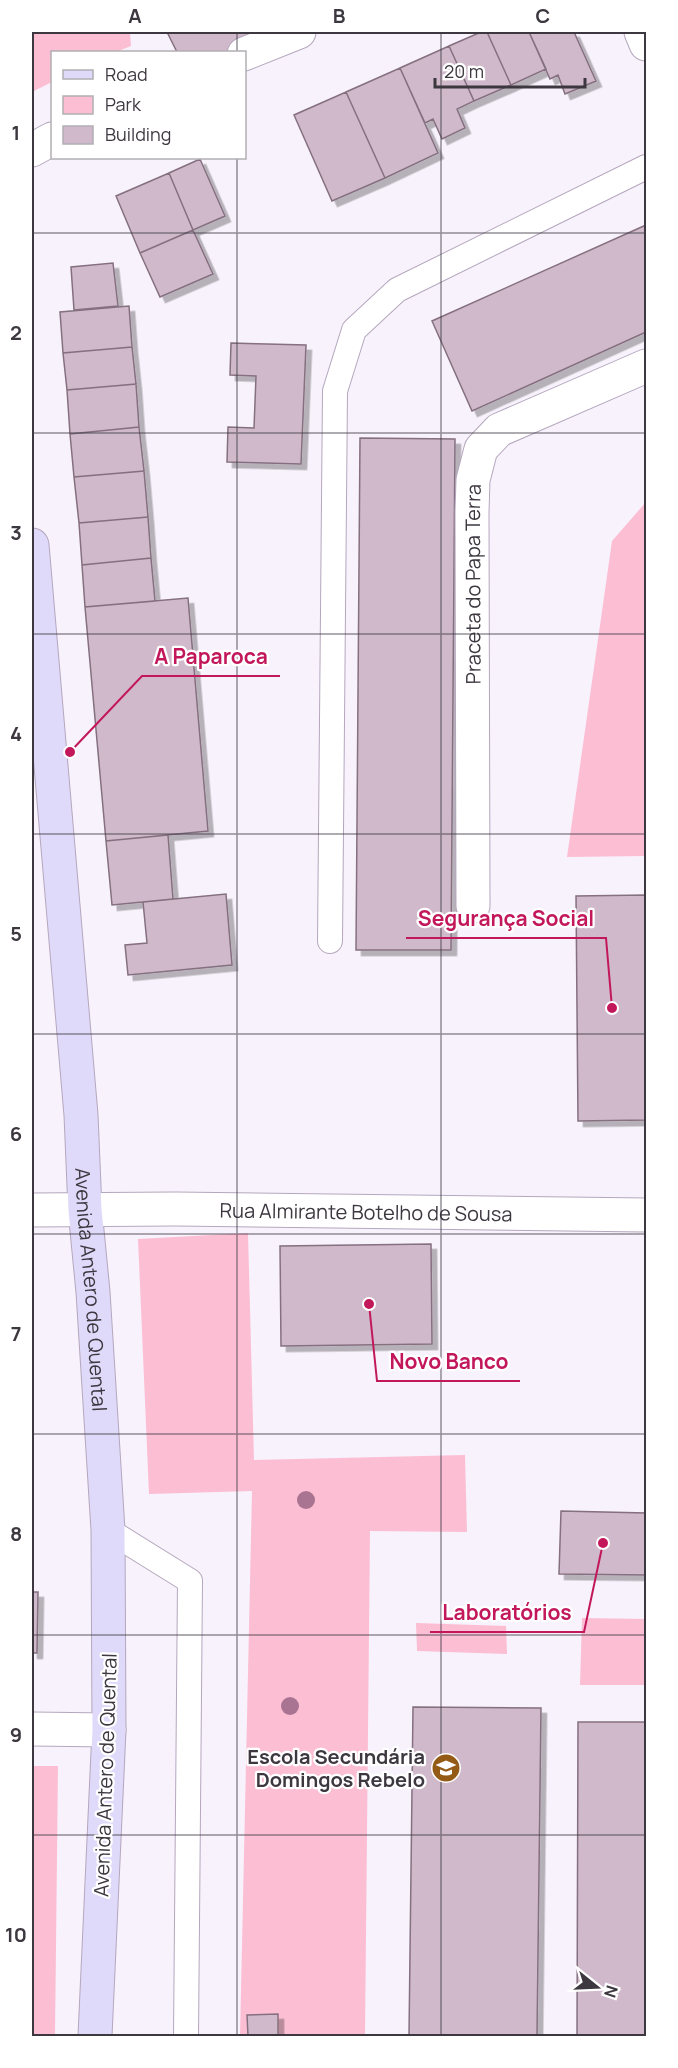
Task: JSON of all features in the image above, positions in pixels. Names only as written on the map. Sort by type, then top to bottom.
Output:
[{"type":"main road","name":"Avenida Antero de Quental","points":[[32,545],[81,1115],[85,1210],[93,1292],[108,1530],[109,1730],[95,2037]]},
{"type":"street","points":[[246,53],[299,32]]},
{"type":"street","points":[[641,32],[646,44]]},
{"type":"street","points":[[32,150],[51,140]]},
{"type":"street","name":"Praceta do Papa Terra","points":[[473,906],[471,512],[473,480],[481,449],[499,430],[646,366]]},
{"type":"street","name":"Rua Almirante Botelho de Sousa","points":[[32,1210],[646,1215]]},
{"type":"street","points":[[32,1729],[109,1730]]},
{"type":"lane","points":[[330,941],[335,391],[354,330],[397,290],[646,167]]},
{"type":"lane","points":[[108,1530],[190,1581],[186,2037]]},
{"type":"green space","points":[[32,32],[130,32],[131,46],[118,51],[51,51],[51,82],[32,92]]},
{"type":"green space","points":[[646,502],[646,856],[567,857],[612,541]]},
{"type":"green space","points":[[248,1233],[254,1460],[465,1455],[467,1532],[370,1531],[365,2036],[240,2036],[252,1491],[149,1494],[138,1239]]},
{"type":"green space","points":[[582,1618],[646,1619],[646,1685],[580,1685]]},
{"type":"green space","points":[[416,1623],[506,1626],[507,1654],[417,1651]]},
{"type":"green space","points":[[32,1766],[58,1766],[55,2036],[32,2036]]},
{"type":"building","points":[[167,32],[258,32],[231,51],[176,51]]},
{"type":"building","points":[[481,32],[487,32],[511,85],[474,101],[449,46]]},
{"type":"building","points":[[487,32],[529,32],[546,69],[511,85]]},
{"type":"building","points":[[529,32],[574,32],[596,81],[565,94],[558,75],[550,79]]},
{"type":"building","points":[[449,46],[474,101],[457,109],[465,128],[442,139],[433,119],[425,123],[400,68]]},
{"type":"building","points":[[400,68],[438,153],[385,178],[346,92]]},
{"type":"building","points":[[346,92],[385,178],[332,201],[294,115]]},
{"type":"building","points":[[200,159],[225,216],[193,230],[169,173]]},
{"type":"building","points":[[169,173],[193,230],[140,253],[116,196]]},
{"type":"building","points":[[646,225],[646,332],[472,411],[432,321]]},
{"type":"building","points":[[193,230],[213,274],[160,297],[140,253]]},
{"type":"building","points":[[113,263],[118,306],[74,310],[71,267]]},
{"type":"building","points":[[129,306],[132,347],[63,353],[60,312]]},
{"type":"building","points":[[231,343],[306,345],[301,464],[227,462],[228,427],[254,428],[256,376],[230,375]]},
{"type":"building","points":[[132,347],[136,384],[67,390],[63,353]]},
{"type":"building","points":[[136,384],[139,427],[70,434],[67,390]]},
{"type":"building","points":[[139,427],[144,471],[74,477],[70,434]]},
{"type":"building","points":[[360,438],[455,439],[451,950],[356,950]]},
{"type":"building","points":[[144,471],[148,517],[79,523],[74,477]]},
{"type":"building","points":[[148,517],[151,558],[82,565],[79,523]]},
{"type":"building","points":[[151,558],[155,601],[85,607],[82,565]]},
{"type":"building","points":[[188,598],[208,831],[106,841],[85,607]]},
{"type":"building","points":[[168,835],[173,899],[112,905],[106,841]]},
{"type":"building","points":[[226,894],[232,965],[128,975],[125,945],[147,943],[143,902]]},
{"type":"building","points":[[646,895],[646,1120],[578,1121],[576,896]]},
{"type":"building","points":[[431,1244],[432,1344],[281,1346],[280,1246]]},
{"type":"building","points":[[561,1511],[646,1513],[646,1575],[559,1574]]},
{"type":"building","points":[[32,1592],[38,1592],[37,1653],[32,1653]]},
{"type":"building","points":[[413,1707],[541,1708],[537,2036],[409,2036]]},
{"type":"building","points":[[578,1722],[646,1722],[646,2036],[577,2036]]},
{"type":"building","points":[[278,2014],[278,2036],[248,2036],[247,2015]]},
{"type":"place","name":"A Paparoca","points":[[70,752]]},
{"type":"place","name":"Segurança Social","points":[[612,1008]]},
{"type":"place","name":"Novo Banco","points":[[369,1304]]},
{"type":"place","name":"Laboratórios","points":[[603,1543]]},
{"type":"place","name":"Escola Secundária Domingos Rebelo","points":[[446,1768]]}]
